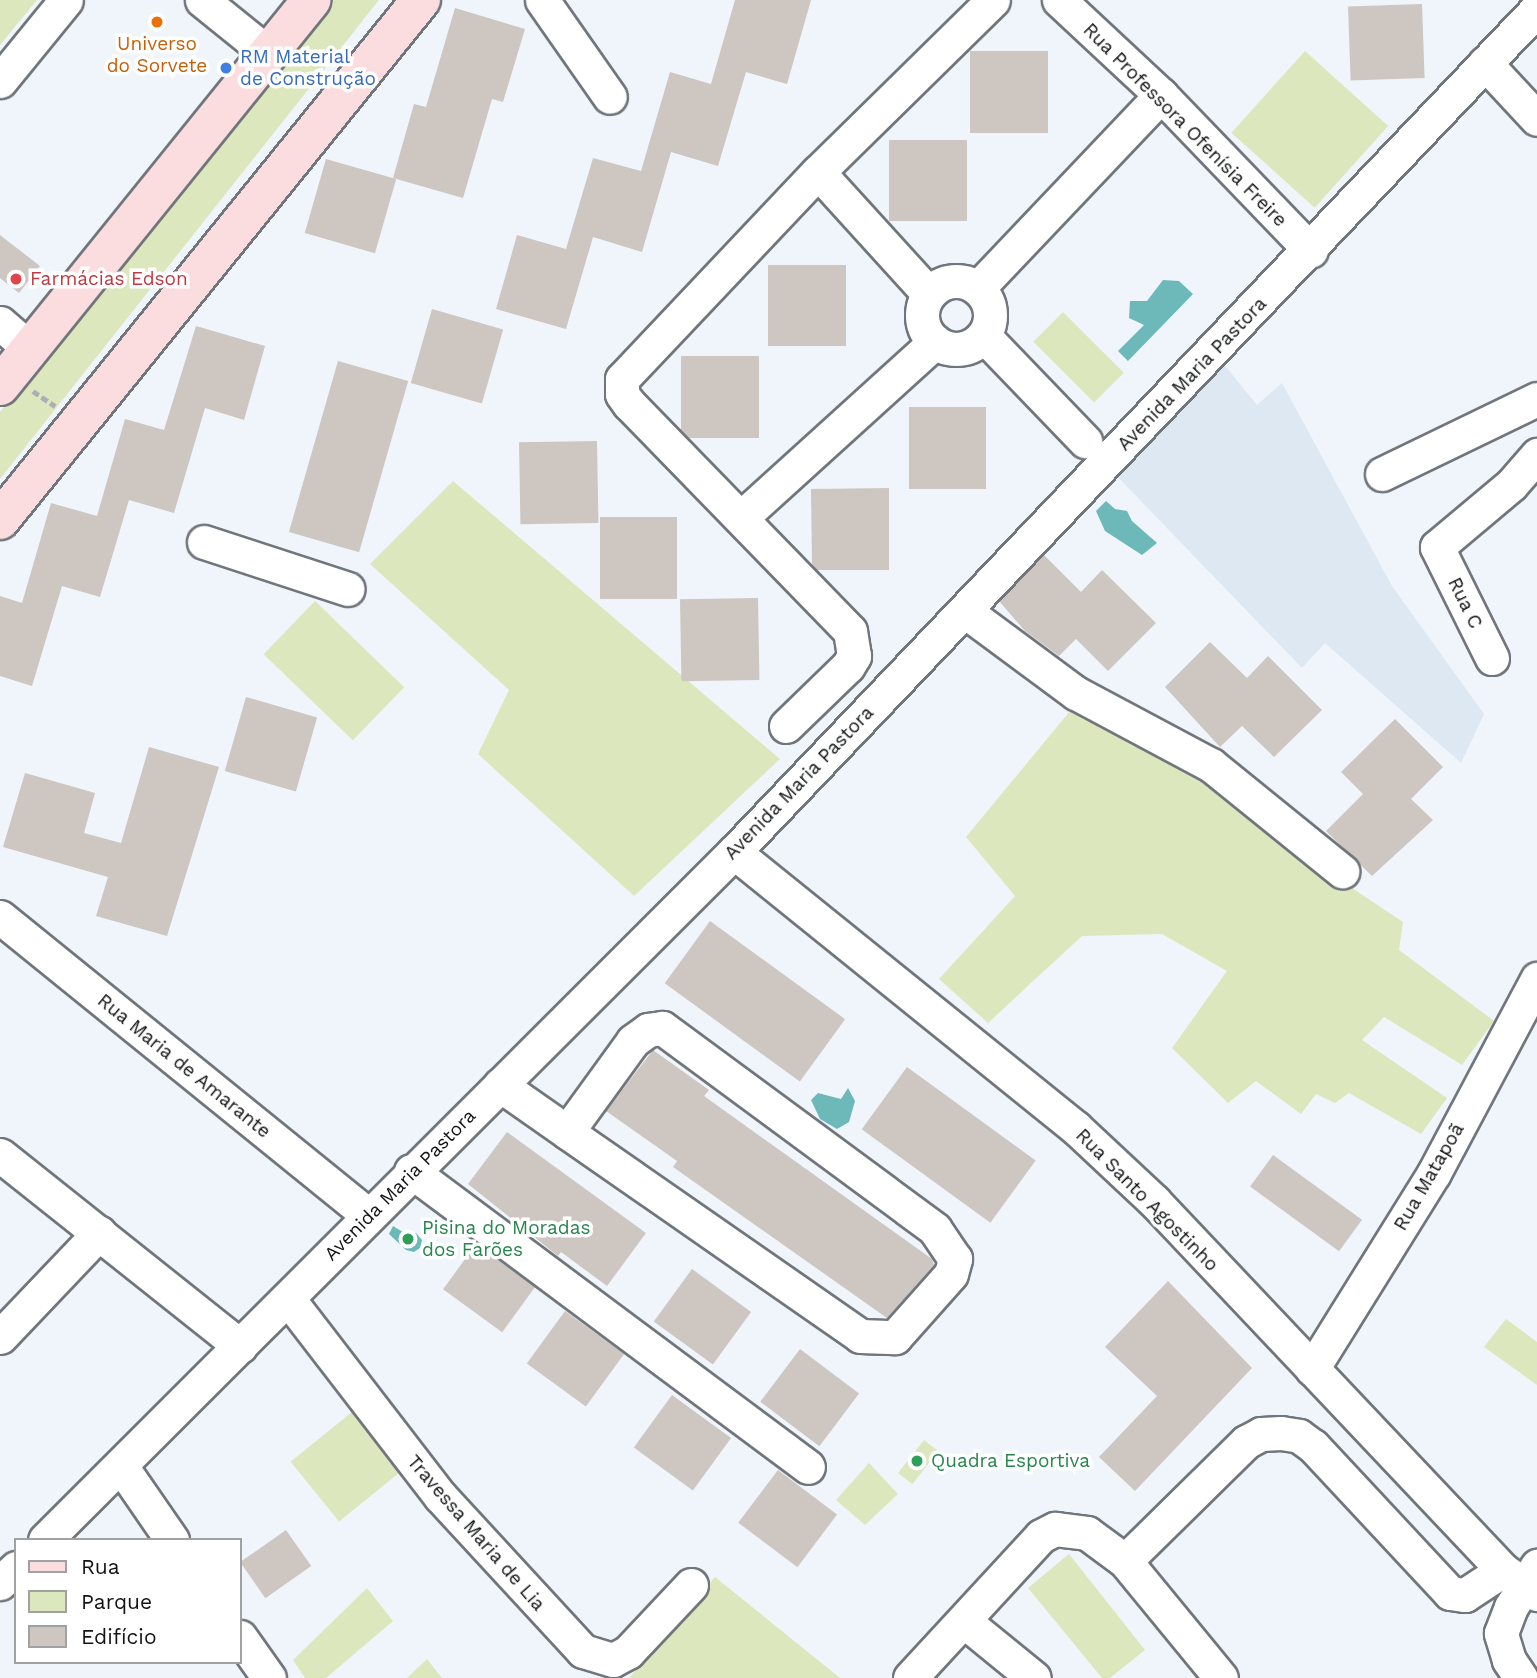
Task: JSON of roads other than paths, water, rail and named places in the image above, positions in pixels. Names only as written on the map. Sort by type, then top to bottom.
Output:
[{"type":"main road","points":[[13,370],[312,0]]},
{"type":"main road","points":[[0,520],[421,0]]},
{"type":"street","points":[[0,81],[66,0]]},
{"type":"street","points":[[202,0],[269,54]]},
{"type":"street","points":[[542,0],[610,97]]},
{"type":"street","points":[[786,726],[849,666],[855,644],[850,631],[742,517],[629,404],[622,394],[622,379],[818,172],[993,0]]},
{"type":"street","name":"Rua Professora Ofenísia Freire","points":[[1059,0],[1161,95],[1311,251]]},
{"type":"street","name":"Avenida Maria Pastora","points":[[47,1538],[289,1300],[367,1214],[500,1086],[734,852],[1311,251],[1537,9]]},
{"type":"street","points":[[1485,63],[1537,119]]},
{"type":"street","points":[[978,288],[1161,95]]},
{"type":"street","points":[[818,172],[928,293]]},
{"type":"street","points":[[952,281],[978,288],[991,311],[984,336],[960,350],[935,342],[921,319],[928,293],[952,281]]},
{"type":"street","points":[[0,323],[13,370]]},
{"type":"street","points":[[984,336],[1085,440]]},
{"type":"street","points":[[742,517],[935,342]]},
{"type":"street","points":[[1382,474],[1537,399]]},
{"type":"street","name":"Rua C","points":[[1492,659],[1437,547],[1511,485],[1537,455]]},
{"type":"street","points":[[204,542],[348,589]]},
{"type":"street","points":[[965,611],[1076,693],[1211,765],[1342,870]]},
{"type":"street","name":"Rua Santo Agostinho","points":[[734,852],[1076,1128],[1154,1201],[1312,1369],[1525,1579]]},
{"type":"street","name":"Rua Maria de Amarante","points":[[0,917],[367,1214]]},
{"type":"street","name":"Rua Matapoã","points":[[1312,1369],[1434,1173],[1537,979]]},
{"type":"street","points":[[500,1086],[860,1336],[895,1337],[951,1275],[955,1259],[935,1229],[662,1028],[648,1030],[633,1041],[567,1132]]},
{"type":"street","points":[[0,1155],[240,1346]]},
{"type":"street","points":[[411,1171],[808,1467]]},
{"type":"street","points":[[0,1336],[99,1233]]},
{"type":"street","name":"Travessa Maria de Lia","points":[[289,1300],[440,1496],[583,1651],[613,1660],[628,1652],[691,1585]]},
{"type":"street","points":[[1125,1561],[1246,1442],[1261,1434],[1281,1433],[1298,1436],[1314,1446],[1450,1593],[1465,1595],[1525,1579]]},
{"type":"street","points":[[121,1466],[171,1538]]},
{"type":"street","points":[[909,1678],[1041,1536],[1055,1529],[1087,1533],[1125,1561],[1221,1678]]},
{"type":"street","points":[[0,1583],[14,1570]]},
{"type":"street","points":[[1521,1678],[1509,1660],[1502,1633],[1525,1579]]},
{"type":"street","points":[[964,1621],[1034,1678]]},
{"type":"street","points":[[242,1640],[268,1678]]},
{"type":"water","points":[[1163,280],[1179,281],[1193,294],[1128,361],[1118,351],[1144,325],[1129,318],[1130,301],[1147,301]]},
{"type":"water","points":[[1106,501],[1115,509],[1127,511],[1132,521],[1157,543],[1142,555],[1105,531],[1096,511]]},
{"type":"water","points":[[848,1088],[855,1101],[849,1122],[837,1129],[820,1119],[811,1100],[818,1093],[841,1099]]},
{"type":"water","name":"Pisina do Moradas dos Farões","points":[[393,1226],[406,1234],[416,1233],[422,1240],[420,1248],[414,1252],[406,1250],[389,1234]]},
{"type":"place","name":"Universo do Sorvete","points":[[157,22]]},
{"type":"place","name":"RM Material de Construção","points":[[226,68]]},
{"type":"place","name":"Farmácias Edson","points":[[16,279]]},
{"type":"place","name":"Pisina do Moradas dos Farões","points":[[408,1239]]},
{"type":"place","name":"Quadra Esportiva","points":[[917,1461]]}]
